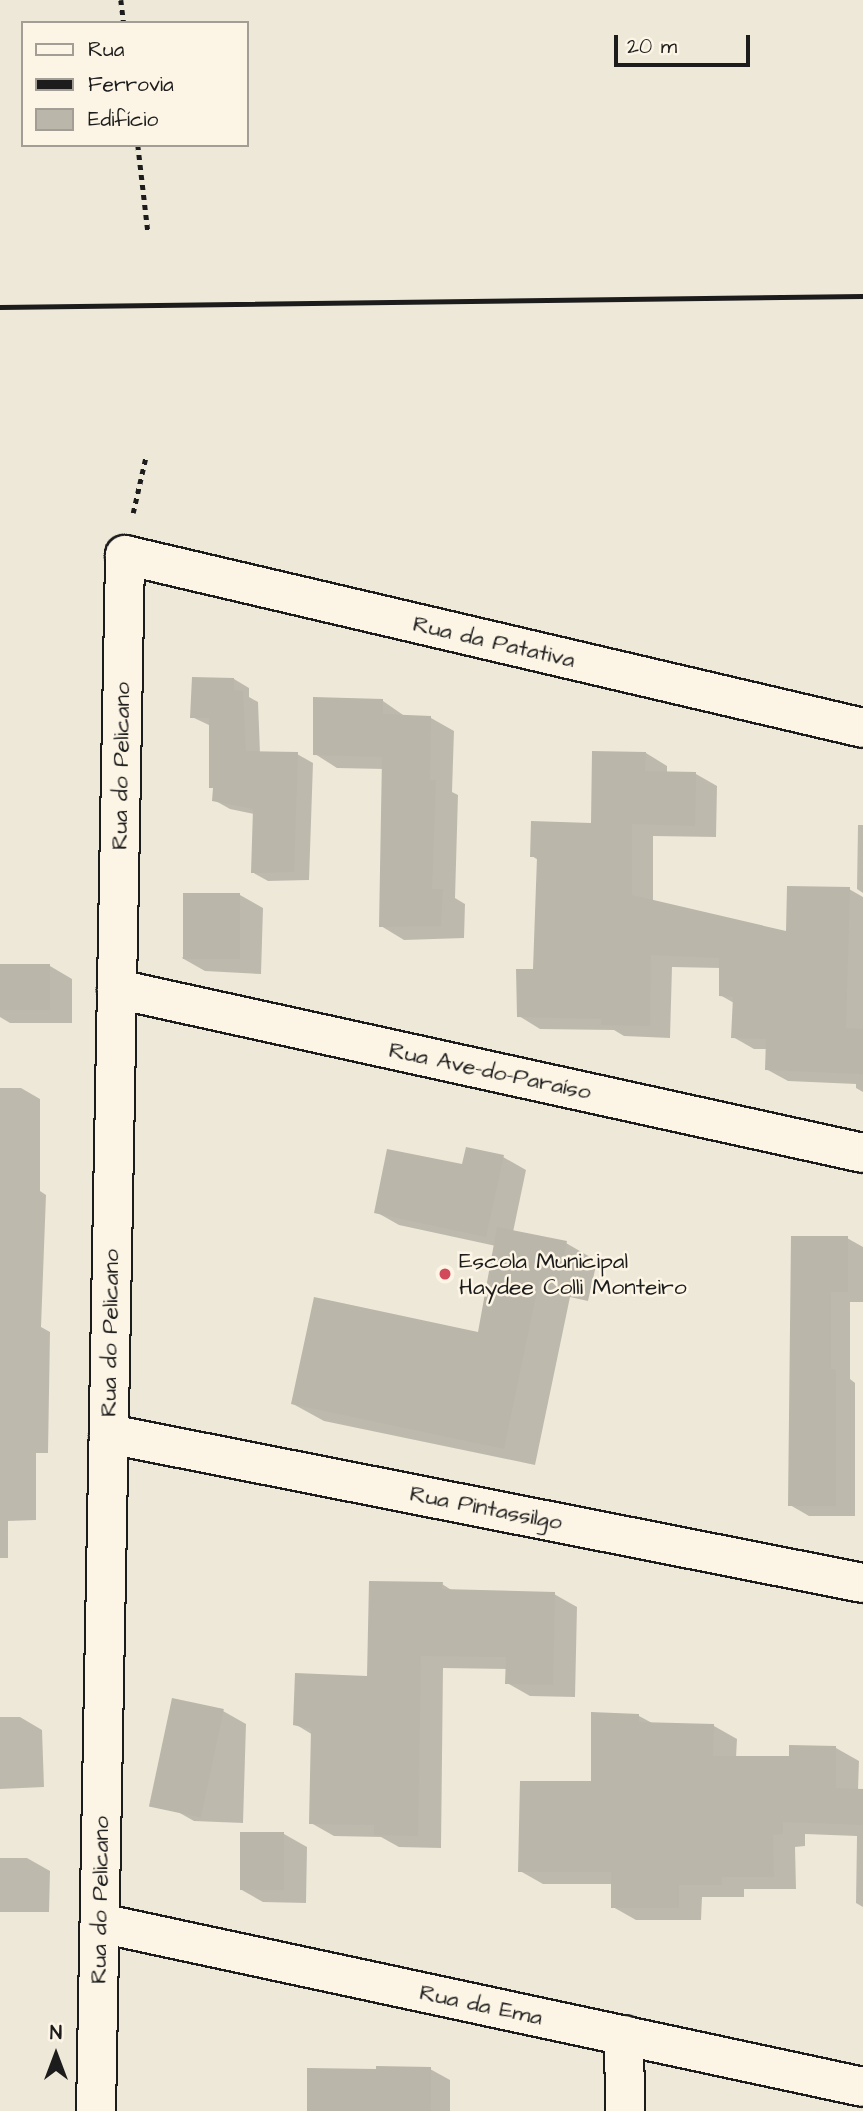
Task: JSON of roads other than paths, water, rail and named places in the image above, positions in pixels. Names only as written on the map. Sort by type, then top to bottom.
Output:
[{"type":"street","name":"Rua da Patativa","points":[[125,555],[863,728]]},
{"type":"street","name":"Rua do Pelicano","points":[[96,2111],[125,555]]},
{"type":"street","name":"Rua Ave-do-Paraíso","points":[[117,989],[863,1153]]},
{"type":"street","name":"Rua Pintassilgo","points":[[108,1434],[863,1583]]},
{"type":"street","name":"Rua da Ema","points":[[100,1923],[863,2087]]},
{"type":"street","points":[[624,2035],[625,2111]]},
{"type":"railway","points":[[0,307],[863,296]]},
{"type":"place","name":"Escola Municipal Haydee Colli Monteiro","points":[[445,1274]]}]
